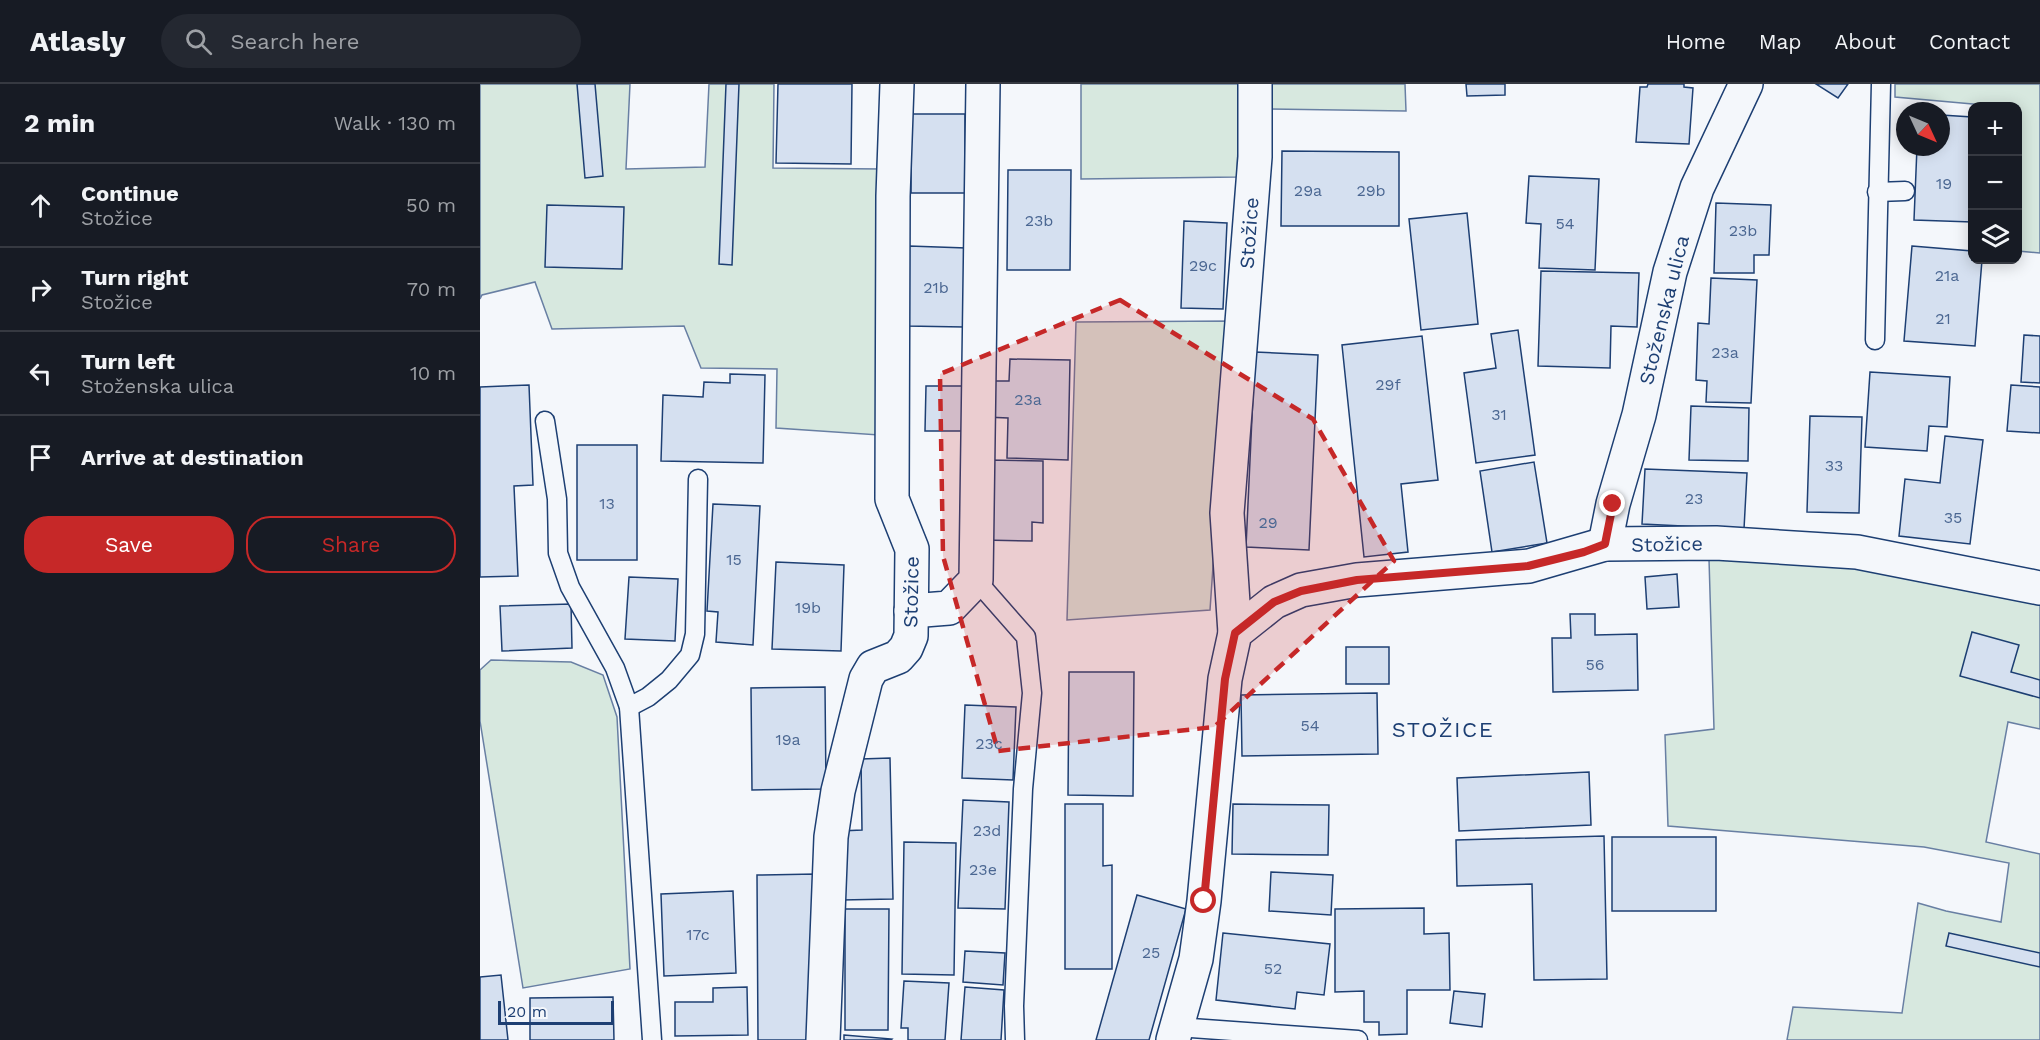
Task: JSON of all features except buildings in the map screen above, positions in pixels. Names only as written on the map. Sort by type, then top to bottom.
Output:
[{"type":"street","name":"Stožice","points":[[823,1040],[831,837],[838,791],[866,679],[873,667],[898,657],[906,648],[911,636],[912,549],[892,499],[893,196],[897,84]]},
{"type":"street","points":[[911,611],[949,608],[976,580],[983,84]]},
{"type":"street","name":"Stožice","points":[[1175,1034],[1196,959],[1204,901],[1225,679],[1235,633],[1227,513],[1255,158],[1256,84]]},
{"type":"street","name":"Stoženska ulica","points":[[1605,544],[1613,504],[1639,415],[1670,272],[1696,188],[1746,84]]},
{"type":"street","name":"Stožice","points":[[1235,633],[1274,602],[1301,591],[1357,580],[1528,566],[1584,552],[1605,544],[1716,543],[1857,552],[2040,588]]},
{"type":"lane","points":[[1875,339],[1881,84]]},
{"type":"lane","points":[[1877,192],[1905,191]]},
{"type":"lane","points":[[545,422],[557,500],[558,553],[570,587],[615,668],[629,707],[652,1040]]},
{"type":"lane","points":[[629,707],[648,697],[669,680],[690,655],[694,634],[698,479]]},
{"type":"lane","points":[[976,580],[1026,637],[1032,693],[1023,801],[1014,1006],[1015,1040]]},
{"type":"lane","points":[[1175,1034],[1358,1040]]},
{"type":"highlighted area","points":[[1120,300],[1313,419],[1394,561],[1214,727],[998,751],[943,556],[940,374]]},
{"type":"shaded area","points":[[480,84],[630,84],[626,169],[705,167],[709,84],[774,84],[773,168],[882,169],[879,435],[776,428],[777,369],[701,368],[684,326],[552,329],[535,282],[482,295],[480,299]]},
{"type":"shaded area","points":[[1081,84],[1240,84],[1237,177],[1081,179]]},
{"type":"shaded area","points":[[1267,84],[1405,84],[1406,111],[1266,109]]},
{"type":"shaded area","points":[[1895,84],[2040,84],[2040,253],[2022,251],[2022,102],[1968,104],[1895,97]]},
{"type":"shaded area","points":[[1230,321],[1210,610],[1067,620],[1076,322]]},
{"type":"shaded area","points":[[1709,559],[1837,563],[1989,590],[2040,604],[2040,729],[2008,722],[1986,842],[2040,854],[2040,1040],[1787,1040],[1793,1007],[1902,1013],[1918,903],[2001,922],[2009,863],[1924,847],[1668,826],[1665,735],[1714,729]]},
{"type":"shaded area","points":[[491,660],[571,662],[603,675],[617,717],[630,969],[523,988],[480,721],[480,670]]},
{"type":"district","name":"STOŽICE","points":[[1443,729]]},
{"type":"route","points":[[1204,901],[1225,679],[1235,633],[1274,602],[1301,591],[1357,580],[1528,566],[1584,552],[1605,544],[1613,504]]}]
